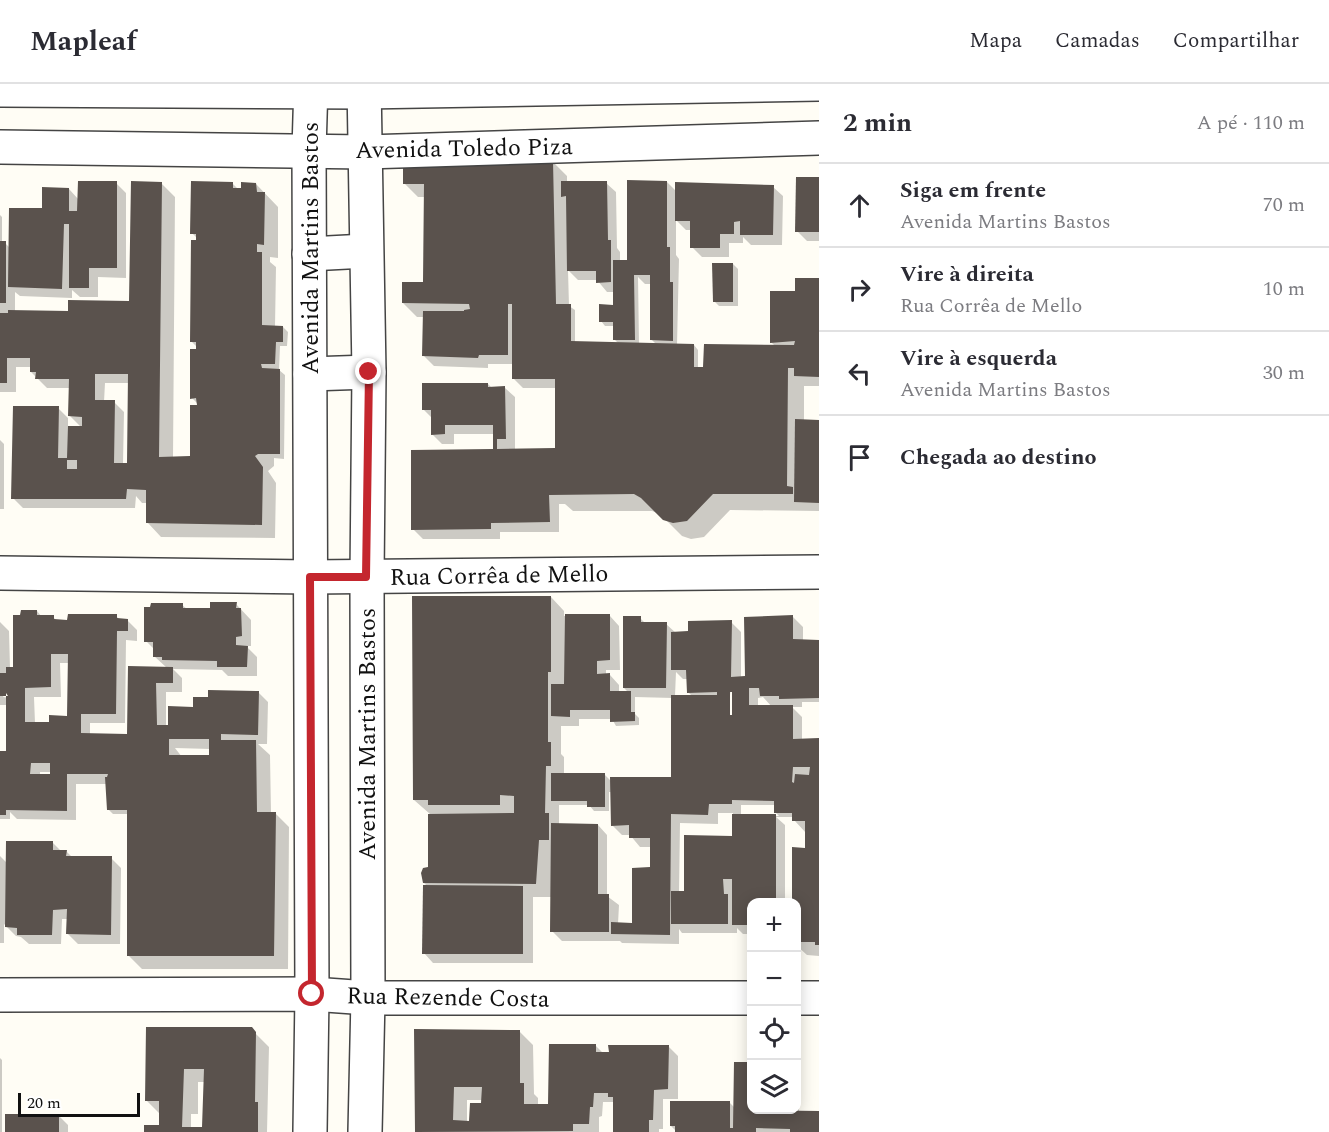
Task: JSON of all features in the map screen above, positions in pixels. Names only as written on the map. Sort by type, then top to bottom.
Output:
[{"type":"street","points":[[0,90],[819,84]]},
{"type":"street","name":"Avenida Martins Bastos","points":[[310,1132],[312,994],[309,150],[311,87]]},
{"type":"street","name":"Avenida Martins Bastos","points":[[364,88],[369,372],[366,577],[368,998],[365,1132]]},
{"type":"street","name":"Avenida Toledo Piza","points":[[0,147],[366,152],[819,138]]},
{"type":"street","points":[[309,254],[366,251]]},
{"type":"street","points":[[310,374],[369,372]]},
{"type":"street","name":"Rua Corrêa de Mello","points":[[0,573],[366,577],[819,572]]},
{"type":"street","name":"Rua Rezende Costa","points":[[0,995],[312,994],[368,998],[747,998]]},
{"type":"street","points":[[801,998],[819,998]]},
{"type":"building","points":[[403,160],[553,161],[556,304],[571,304],[571,341],[694,344],[694,367],[703,367],[704,344],[794,345],[795,341],[770,343],[770,291],[795,291],[795,278],[819,278],[819,377],[794,376],[794,368],[788,368],[787,486],[793,487],[793,494],[713,494],[687,521],[673,523],[663,520],[634,494],[549,495],[550,522],[491,523],[491,529],[411,530],[411,450],[493,449],[493,425],[445,425],[445,434],[431,435],[431,410],[422,410],[422,383],[488,383],[488,387],[505,386],[506,439],[497,439],[497,449],[555,448],[555,379],[512,379],[512,304],[508,304],[508,355],[479,355],[478,358],[422,356],[423,311],[470,309],[469,304],[402,303],[402,282],[423,282],[424,184],[403,184]]},
{"type":"building","points":[[796,177],[819,177],[819,232],[795,232]]},
{"type":"building","points":[[627,180],[667,181],[667,247],[670,247],[670,282],[673,282],[673,341],[650,340],[650,275],[634,275],[635,340],[613,340],[613,322],[599,322],[599,304],[613,305],[613,260],[627,260]]},
{"type":"building","points":[[78,181],[117,181],[117,268],[89,268],[89,288],[69,288],[69,224],[64,224],[62,289],[8,287],[9,208],[42,208],[42,187],[69,188],[69,211],[77,211]]},
{"type":"building","points":[[131,181],[162,182],[159,457],[190,456],[190,405],[197,405],[196,398],[190,399],[190,349],[196,349],[196,342],[190,342],[191,240],[196,240],[196,234],[190,234],[191,181],[233,182],[233,188],[241,188],[241,182],[256,183],[257,192],[265,192],[264,245],[257,244],[257,252],[262,252],[262,325],[283,326],[283,342],[276,342],[275,364],[261,364],[262,368],[280,369],[280,454],[255,456],[263,467],[262,525],[146,523],[146,490],[127,489],[126,499],[11,499],[13,406],[59,406],[58,458],[67,458],[68,426],[82,426],[82,417],[68,416],[69,379],[35,379],[36,372],[30,372],[30,358],[7,358],[7,383],[0,383],[0,313],[8,313],[8,310],[68,311],[68,300],[129,301]],"holes":[[[95,374],[128,374],[127,463],[114,463],[115,400],[95,400]],[[67,460],[77,460],[77,469],[67,469]]]},
{"type":"building","points":[[561,181],[607,181],[611,282],[596,283],[596,271],[567,271],[566,196],[561,197]]},
{"type":"building","points":[[675,182],[774,185],[773,235],[740,235],[740,221],[734,222],[734,234],[720,234],[720,248],[690,248],[690,221],[675,221]]},
{"type":"building","points":[[0,241],[6,241],[6,303],[0,303]]},
{"type":"building","points":[[712,263],[733,263],[733,302],[713,302]]},
{"type":"building","points":[[795,419],[819,420],[819,503],[794,502]]},
{"type":"building","points":[[412,596],[551,596],[548,742],[551,742],[551,766],[546,766],[545,813],[549,813],[549,840],[539,840],[536,884],[423,883],[421,873],[423,868],[428,867],[428,814],[514,813],[514,796],[500,795],[500,805],[428,805],[428,800],[413,800]]},
{"type":"building","points":[[210,602],[237,602],[236,608],[241,608],[242,636],[236,637],[236,645],[248,646],[247,667],[217,667],[217,661],[162,660],[162,657],[153,657],[153,642],[144,642],[144,607],[150,607],[151,603],[183,603],[183,608],[210,608]]},
{"type":"building","points":[[21,610],[37,610],[37,615],[54,615],[54,619],[67,620],[68,614],[117,614],[117,618],[128,619],[128,631],[117,631],[116,714],[81,714],[81,733],[127,734],[128,666],[173,667],[173,683],[156,683],[157,725],[168,725],[168,706],[193,707],[193,697],[208,697],[208,690],[259,691],[258,735],[221,734],[221,740],[256,740],[257,812],[276,812],[274,956],[127,956],[127,810],[107,810],[105,777],[108,774],[67,774],[67,811],[6,810],[6,815],[0,815],[0,751],[6,751],[6,696],[0,696],[0,673],[6,673],[6,667],[13,667],[13,615],[20,615]],"holes":[[[51,654],[68,654],[67,716],[49,715],[49,722],[25,722],[25,688],[51,687]],[[169,739],[209,739],[209,755],[169,755]],[[31,763],[50,763],[50,774],[30,774]]]},
{"type":"building","points":[[565,614],[610,614],[610,660],[597,661],[597,674],[610,673],[610,691],[631,691],[631,712],[635,712],[635,721],[610,722],[610,710],[570,710],[570,717],[551,716],[551,684],[564,684]]},
{"type":"building","points":[[793,615],[793,639],[819,640],[819,698],[779,699],[779,696],[760,696],[759,688],[749,688],[749,705],[793,705],[793,739],[819,738],[819,945],[815,945],[815,942],[801,942],[801,898],[792,898],[792,847],[805,848],[805,821],[792,821],[792,813],[774,813],[774,801],[732,800],[732,804],[709,804],[708,815],[671,814],[670,935],[611,934],[611,922],[632,923],[632,868],[650,867],[650,838],[629,838],[629,825],[611,826],[610,777],[671,777],[671,695],[717,695],[717,692],[687,693],[686,670],[671,670],[671,632],[688,631],[688,621],[732,620],[731,677],[745,676],[744,617]],"holes":[[[730,692],[732,692],[732,715],[730,715]],[[793,767],[810,767],[809,775],[795,774],[794,783],[792,782]]]},
{"type":"building","points":[[623,616],[641,616],[641,622],[667,622],[666,688],[623,688]]},
{"type":"building","points":[[551,773],[605,773],[605,807],[587,807],[587,801],[551,801]]},
{"type":"building","points":[[732,814],[776,814],[776,898],[747,898],[747,925],[732,925],[732,879],[723,879],[724,894],[728,894],[728,924],[671,924],[671,891],[684,891],[684,835],[732,836]]},
{"type":"building","points":[[551,823],[598,824],[598,894],[609,894],[609,932],[550,932]]},
{"type":"building","points":[[6,841],[53,841],[53,850],[67,850],[66,856],[112,856],[111,935],[66,934],[67,909],[53,910],[52,935],[17,935],[17,928],[5,927]]},
{"type":"building","points":[[423,885],[523,886],[523,954],[422,954]]},
{"type":"building","points":[[146,1027],[252,1027],[256,1032],[255,1102],[258,1102],[258,1132],[144,1132],[144,1125],[159,1125],[159,1101],[145,1101]],"holes":[[[184,1069],[204,1069],[202,1127],[182,1127]]]},
{"type":"building","points":[[414,1029],[520,1030],[520,1083],[524,1083],[524,1104],[548,1104],[549,1044],[596,1044],[596,1052],[609,1052],[608,1045],[669,1045],[668,1089],[654,1090],[653,1120],[649,1120],[649,1132],[613,1132],[613,1097],[608,1097],[608,1093],[594,1093],[589,1124],[573,1124],[573,1131],[415,1132]],"holes":[[[454,1087],[482,1087],[481,1103],[470,1103],[469,1121],[453,1120]]]},
{"type":"building","points":[[734,1062],[747,1062],[747,1114],[801,1114],[801,1111],[819,1111],[819,1132],[790,1132],[790,1129],[756,1128],[756,1132],[675,1132],[675,1126],[670,1126],[670,1101],[730,1101],[730,1128],[733,1128]]},
{"type":"building","points":[[5,1114],[59,1114],[59,1132],[5,1132]]},
{"type":"route","points":[[312,994],[310,577],[366,577],[369,372]]}]
